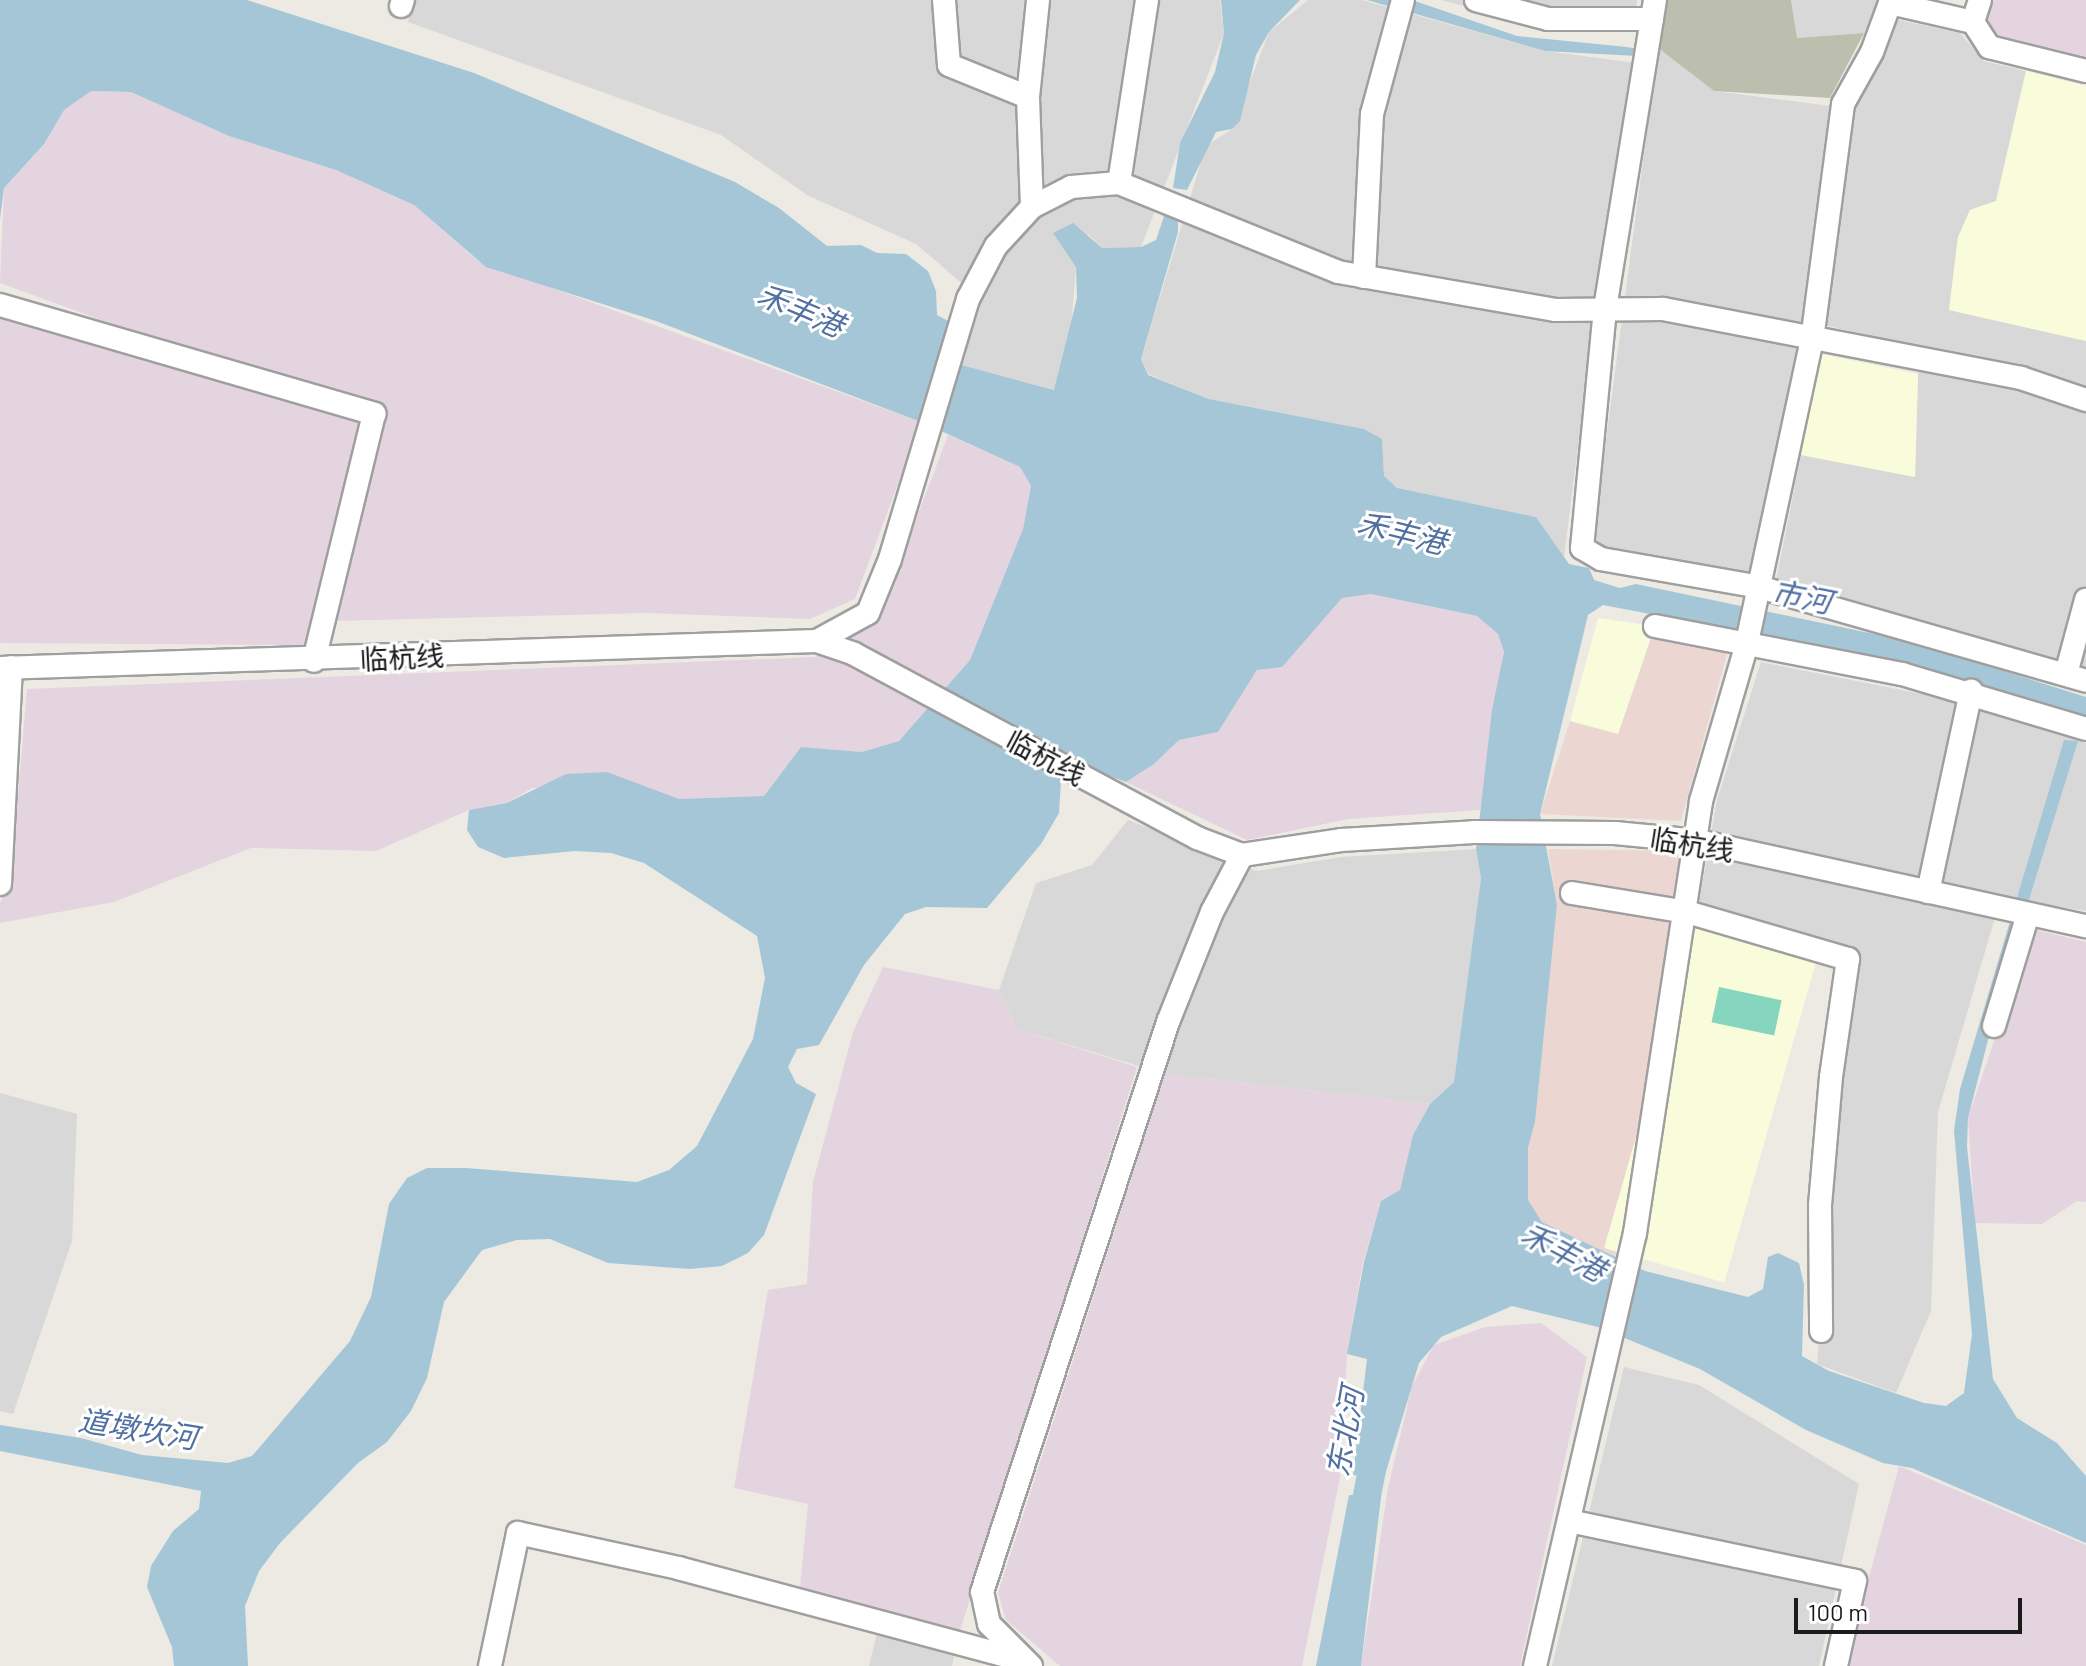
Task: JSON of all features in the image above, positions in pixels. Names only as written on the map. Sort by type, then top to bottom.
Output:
[{"type":"street","points":[[944,0],[949,65],[1028,97]]},
{"type":"street","points":[[1032,207],[1028,97],[1038,0]]},
{"type":"street","points":[[1119,183],[1147,0]]},
{"type":"street","points":[[1364,277],[1372,114],[1403,0]]},
{"type":"street","points":[[1476,0],[1548,19],[1653,10],[1605,309],[1582,548],[1601,559],[1759,588],[2076,678],[2086,600]]},
{"type":"street","points":[[1973,22],[1980,0]]},
{"type":"street","points":[[1535,1666],[1629,1260],[1687,912],[1701,801],[1746,646],[1812,340],[1843,104],[1872,52],[1890,2],[1973,22],[1989,47],[2086,71]]},
{"type":"street","points":[[817,641],[868,613],[920,459],[968,299],[996,246],[1032,207],[1071,187],[1119,183],[1338,272],[1555,310],[1663,309],[2021,378],[2086,400]]},
{"type":"street","points":[[0,305],[374,414],[314,661]]},
{"type":"street","points":[[1655,626],[1971,691],[2086,729]]},
{"type":"street","name":"临杭线","points":[[6,668],[314,661],[817,641],[854,654],[1197,838],[1242,855],[1341,840],[1474,832],[1550,832],[1698,841],[2086,926]]},
{"type":"street","points":[[0,884],[6,668]]},
{"type":"street","points":[[1928,892],[1971,691]]},
{"type":"street","points":[[1026,1663],[989,1624],[982,1592],[1168,1022],[1212,912],[1242,855]]},
{"type":"street","points":[[1572,893],[1687,912],[1848,959],[1831,1077],[1820,1205],[1821,1331]]},
{"type":"street","points":[[1994,1026],[2019,912]]},
{"type":"street","points":[[1569,1521],[1855,1581],[1836,1666]]},
{"type":"street","points":[[490,1666],[518,1533],[678,1568],[1026,1663]]},
{"type":"shaded area","points":[[413,0],[1220,0],[1224,33],[1141,247],[1102,248],[1088,234],[1076,267],[1070,338],[1055,390],[958,364],[965,286],[916,244],[807,195],[721,135],[408,22]]},
{"type":"shaded area","points":[[1308,0],[1362,0],[1545,51],[1644,64],[1593,328],[1564,557],[1536,517],[1397,489],[1384,476],[1382,440],[1364,429],[1209,399],[1148,374],[1141,359],[1206,146],[1232,129],[1269,32]]},
{"type":"shaded area","points":[[1441,0],[1637,0],[1636,28],[1544,27]]},
{"type":"shaded area","points":[[1659,0],[1791,0],[1797,38],[1864,33],[1830,98],[1714,91],[1658,48]]},
{"type":"shaded area","points":[[1791,0],[1878,0],[1864,33],[1797,38]]},
{"type":"shaded area","points":[[1983,0],[2086,0],[2086,62],[2002,40],[1973,22]]},
{"type":"shaded area","points":[[1894,19],[1960,33],[1984,61],[2026,71],[1996,201],[1970,210],[1958,237],[1949,310],[2086,341],[2086,671],[1776,581],[1801,455],[1915,477],[1918,374],[1930,349],[1806,321],[1751,575],[1591,553],[1658,48],[1714,91],[1854,109]]},
{"type":"shaded area","points":[[2026,71],[2086,86],[2086,341],[1949,310],[1958,237],[1970,210],[1996,201]]},
{"type":"shaded area","points":[[91,91],[131,92],[229,136],[336,170],[414,205],[478,261],[921,422],[855,599],[810,619],[645,613],[333,621],[385,424],[362,415],[305,645],[0,643],[0,317],[348,410],[0,283],[4,188],[44,144],[63,110]]},
{"type":"shaded area","points":[[1821,354],[1918,374],[1915,477],[1801,455]]},
{"type":"shaded area","points":[[948,435],[1020,467],[1031,486],[1023,529],[970,660],[899,741],[862,752],[801,747],[764,796],[679,799],[644,789],[532,788],[507,803],[469,810],[376,851],[251,848],[114,902],[0,923],[0,903],[11,882],[27,689],[815,657],[877,623]]},
{"type":"shaded area","points":[[1371,594],[1477,616],[1498,634],[1504,652],[1480,810],[1348,819],[1247,840],[1126,782],[1154,764],[1179,740],[1218,732],[1257,670],[1311,631],[1342,598]]},
{"type":"shaded area","points":[[1598,618],[1655,626],[1618,734],[1570,721]]},
{"type":"shaded area","points":[[1655,626],[1730,643],[1681,821],[1540,814],[1570,721],[1618,733]]},
{"type":"shaded area","points":[[1761,662],[1942,698],[2086,743],[2086,911],[2001,897],[1938,1112],[1931,1311],[1896,1393],[1817,1364],[1848,959],[1697,915],[1717,800]]},
{"type":"shaded area","points":[[1128,820],[1257,871],[1341,857],[1476,849],[1481,878],[1454,1082],[1430,1104],[1165,1074],[1017,1029],[999,990],[1036,883],[1092,865]]},
{"type":"shaded area","points":[[1548,849],[1686,851],[1615,1257],[1542,1222],[1528,1200],[1528,1148],[1535,1122],[1557,905]]},
{"type":"shaded area","points":[[1697,924],[1817,958],[1724,1282],[1604,1248]]},
{"type":"shaded area","points":[[2032,929],[2086,942],[2086,1202],[2077,1201],[2042,1224],[1975,1223],[1968,1118]]},
{"type":"shaded area","points":[[883,967],[999,990],[1017,1029],[1137,1067],[958,1637],[800,1588],[808,1504],[734,1488],[768,1290],[807,1284],[813,1182],[853,1032]]},
{"type":"shaded area","points":[[1165,1074],[1430,1104],[1413,1135],[1400,1191],[1381,1201],[1363,1262],[1347,1354],[1340,1477],[1302,1666],[1060,1666],[1006,1620],[998,1593]]},
{"type":"shaded area","points":[[0,1093],[77,1114],[72,1241],[13,1414],[0,1411]]},
{"type":"shaded area","points":[[1541,1323],[1587,1357],[1520,1666],[1361,1666],[1388,1488],[1412,1386],[1434,1345],[1485,1327]]},
{"type":"shaded area","points":[[1624,1367],[1699,1385],[1859,1484],[1819,1666],[1552,1666]]},
{"type":"shaded area","points":[[1899,1466],[2086,1545],[2086,1666],[1845,1666]]},
{"type":"shaded area","points":[[882,1613],[958,1637],[952,1666],[869,1666]]},
{"type":"green space","points":[[1719,987],[1782,1000],[1774,1036],[1712,1022]]},
{"type":"water","name":"禾丰港","points":[[0,0],[247,0],[474,73],[735,182],[779,208],[827,246],[861,245],[877,253],[906,254],[928,271],[936,291],[937,315],[954,324],[958,364],[1054,390],[1077,298],[1076,267],[1053,233],[1073,223],[1102,248],[1141,247],[1156,240],[1166,210],[1178,215],[1178,232],[1141,359],[1148,375],[1209,399],[1364,429],[1382,439],[1384,476],[1397,488],[1536,517],[1569,564],[1589,568],[1594,580],[1620,588],[1636,584],[1912,642],[2086,697],[2086,718],[1901,662],[1603,605],[1588,615],[1540,814],[1557,905],[1535,1122],[1528,1148],[1528,1200],[1542,1222],[1645,1271],[1748,1297],[1763,1289],[1768,1257],[1778,1253],[1799,1263],[1804,1285],[1802,1356],[1829,1371],[1924,1403],[1946,1406],[1964,1393],[1972,1334],[1954,1131],[1960,1089],[2064,740],[2078,741],[1999,997],[1968,1118],[1967,1147],[1993,1379],[2017,1418],[2057,1443],[2086,1476],[2086,1543],[1912,1468],[1883,1463],[1806,1430],[1700,1369],[1598,1327],[1512,1306],[1441,1337],[1419,1363],[1384,1478],[1353,1475],[1367,1359],[1347,1354],[1364,1262],[1381,1201],[1400,1190],[1413,1135],[1430,1104],[1454,1082],[1481,878],[1476,849],[1492,710],[1504,652],[1498,634],[1477,616],[1371,594],[1342,598],[1282,667],[1257,670],[1218,732],[1179,740],[1154,764],[1126,782],[1074,763],[1061,781],[1059,813],[1041,844],[987,908],[926,907],[905,914],[864,965],[819,1045],[797,1049],[788,1067],[796,1083],[816,1094],[764,1235],[748,1253],[722,1266],[690,1269],[608,1263],[550,1239],[517,1240],[482,1250],[444,1302],[427,1378],[411,1411],[387,1442],[358,1463],[280,1543],[259,1571],[245,1606],[248,1666],[174,1666],[172,1647],[147,1587],[151,1566],[173,1531],[199,1509],[201,1491],[0,1451],[0,1425],[81,1438],[142,1455],[228,1463],[252,1456],[350,1341],[371,1297],[389,1204],[407,1178],[427,1168],[466,1168],[637,1182],[669,1170],[697,1146],[753,1039],[765,978],[757,936],[644,863],[611,853],[575,851],[504,858],[478,847],[467,830],[469,810],[507,803],[566,774],[607,772],[679,799],[764,796],[801,747],[862,752],[899,741],[970,660],[1023,529],[1031,486],[1020,467],[921,422],[656,321],[486,267],[414,205],[336,170],[229,136],[131,92],[91,91],[64,110],[44,144],[4,188],[0,219]]},
{"type":"water","points":[[1221,0],[1300,0],[1269,32],[1256,55],[1240,121],[1232,129],[1216,132],[1187,190],[1173,188],[1180,143],[1215,72],[1224,33]]},
{"type":"water","points":[[1367,0],[1412,0],[1517,36],[1627,47],[1638,49],[1637,56],[1545,51]]},
{"type":"water","points":[[1349,1495],[1381,1497],[1361,1666],[1316,1666]]},
{"type":"waterway","name":"东北河","points":[[1360,1531],[1378,1439]]},
{"type":"water label","name":"市河","points":[[1802,596]]},
{"type":"water label","name":"道墩坎河","points":[[138,1428]]}]
